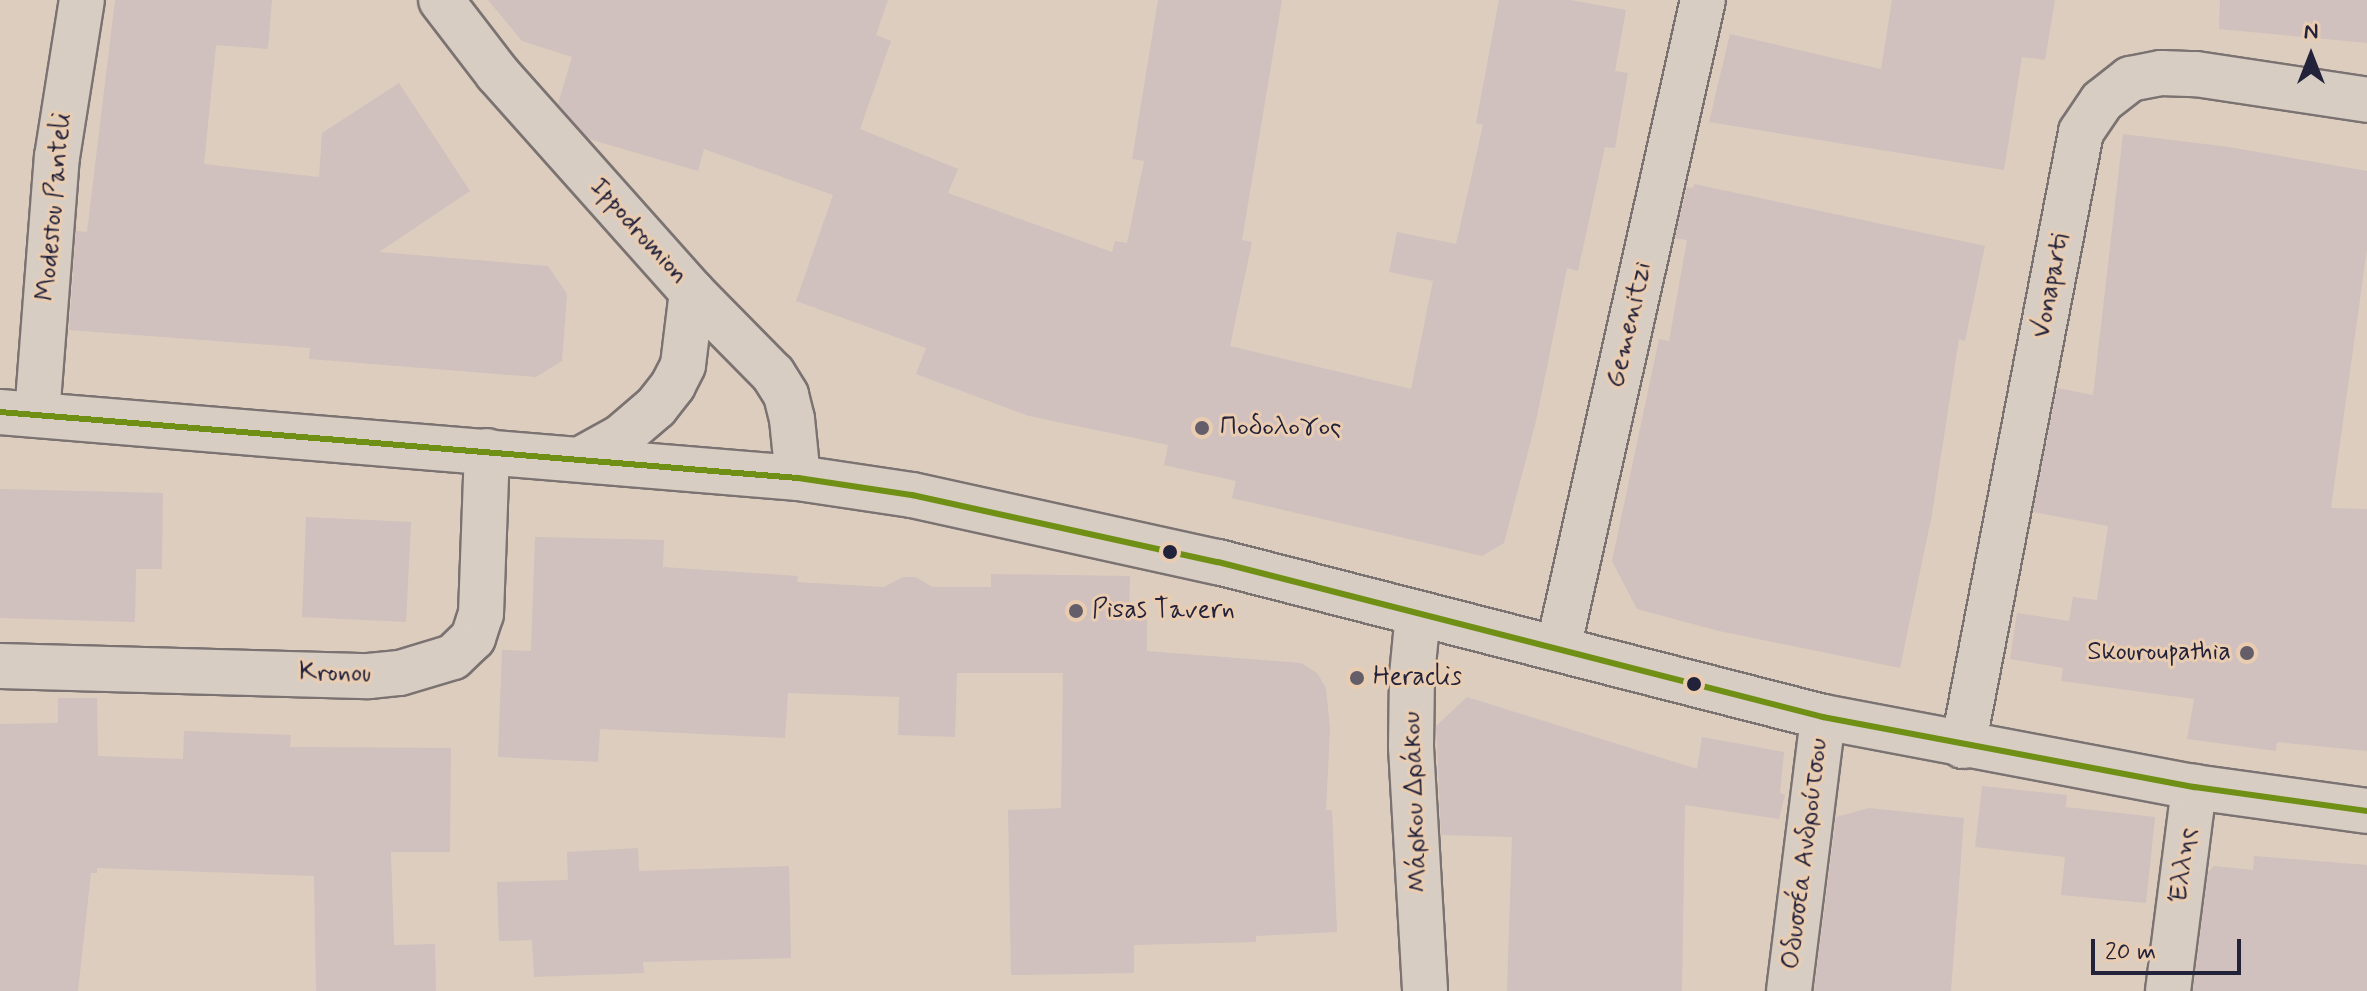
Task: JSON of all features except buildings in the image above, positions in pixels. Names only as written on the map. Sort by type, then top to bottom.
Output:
[{"type":"street","name":"Modestou Panteli","points":[[19,414],[82,0]]},
{"type":"street","name":"Ippodromion","points":[[441,0],[497,73],[692,292],[773,374],[786,395],[796,444],[798,478]]},
{"type":"street","name":"Gemenitzi","points":[[1558,649],[1703,0]]},
{"type":"street","name":"Vonaparti","points":[[1963,746],[2081,132],[2102,101],[2130,79],[2161,73],[2196,74],[2367,100]]},
{"type":"street","points":[[581,459],[621,437],[656,407],[673,385],[683,365],[692,292]]},
{"type":"street","points":[[19,414],[798,478],[912,495],[1011,514],[1823,717],[1963,746],[2194,787],[2367,811]]},
{"type":"street","name":"Kronou","points":[[0,666],[369,676],[400,673],[453,657],[473,638],[481,614],[487,451]]},
{"type":"street","name":"Μάρκου Δράκου","points":[[1418,614],[1412,675],[1411,747],[1425,991]]},
{"type":"street","name":"Οδυσσέα Ανδρούτσου","points":[[1789,991],[1823,717]]},
{"type":"street","name":"Έλλης","points":[[2168,991],[2194,787]]},
{"type":"transit line","points":[[0,412],[798,478],[912,495],[1218,562],[1823,717],[2194,787],[2367,811]]},
{"type":"place","name":"Ποδολογος","points":[[1202,428]]},
{"type":"place","name":"Pisas Tavern","points":[[1076,611]]},
{"type":"place","name":"Skouroupathia","points":[[2247,653]]},
{"type":"place","name":"Heraclis","points":[[1357,678]]}]
